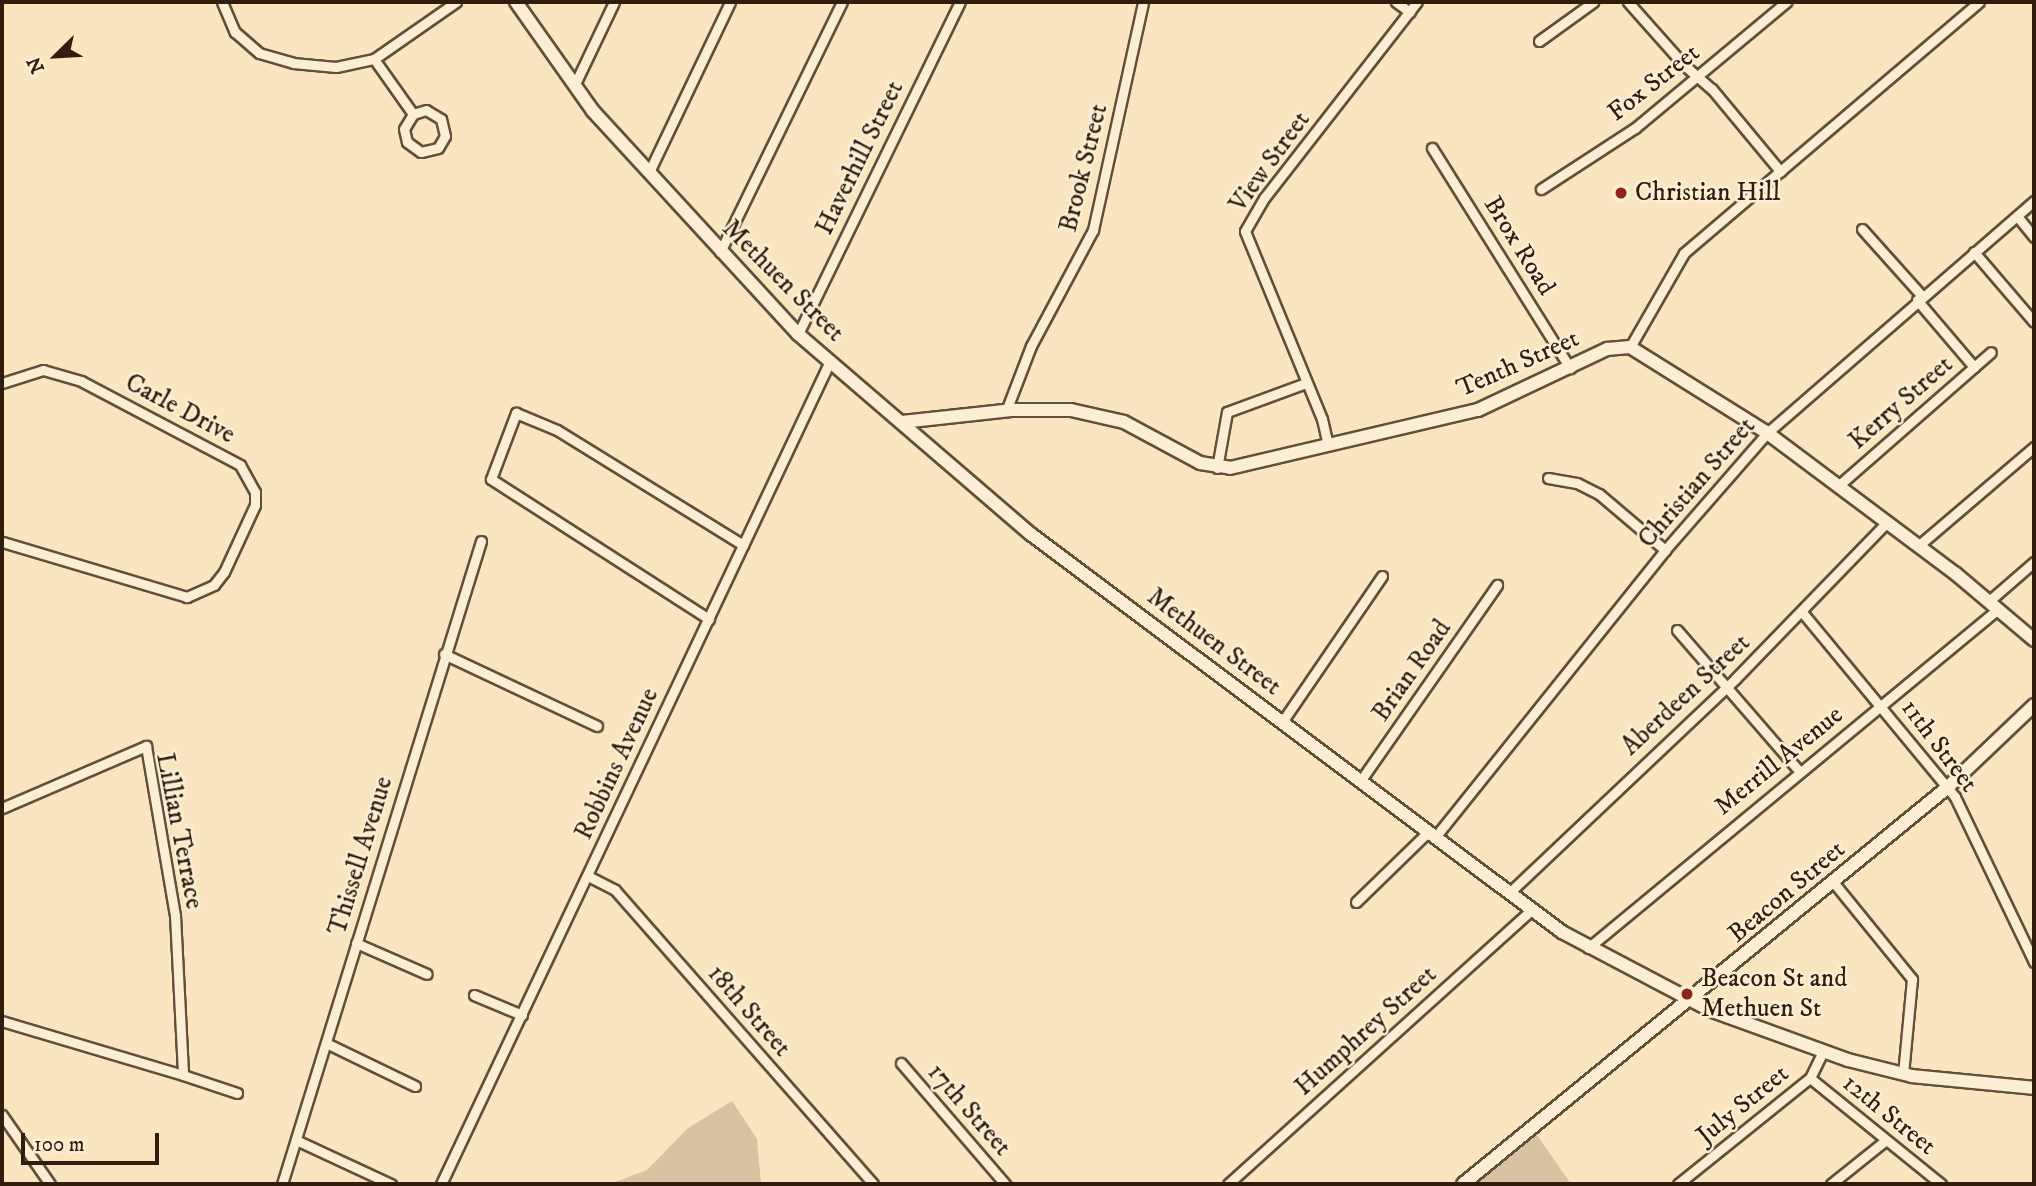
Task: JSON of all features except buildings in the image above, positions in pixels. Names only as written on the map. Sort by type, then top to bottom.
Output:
[{"type":"street","points":[[222,2],[235,32],[273,60],[344,67],[374,59],[456,2]]},
{"type":"street","name":"Methuen Street","points":[[516,2],[574,86],[720,251],[798,334],[1032,536],[1532,909],[1588,948],[1690,1000],[1823,1051],[1903,1074],[2034,1088]]},
{"type":"street","points":[[574,86],[614,2]]},
{"type":"street","points":[[649,172],[730,2]]},
{"type":"street","points":[[720,251],[842,2]]},
{"type":"street","name":"Haverhill Street","points":[[798,334],[960,2]]},
{"type":"street","name":"Brook Street","points":[[1006,411],[1031,346],[1093,230],[1143,2]]},
{"type":"street","points":[[1396,2],[1410,12]]},
{"type":"street","name":"View Street","points":[[1328,445],[1306,383],[1244,231],[1265,197],[1417,2]]},
{"type":"street","points":[[1539,41],[1593,2]]},
{"type":"street","points":[[1628,2],[1700,76],[1780,171]]},
{"type":"street","name":"Fox Street","points":[[1541,189],[1635,128],[1786,2]]},
{"type":"street","points":[[1979,2],[1684,253],[1630,347],[1767,433],[1919,546],[2034,640]]},
{"type":"street","points":[[374,59],[413,114]]},
{"type":"street","points":[[426,110],[442,119],[445,136],[438,148],[426,152],[410,145],[404,129],[413,114],[426,110]]},
{"type":"street","name":"Brox Road","points":[[1432,148],[1570,368]]},
{"type":"street","name":"Christian Street","points":[[1356,902],[1432,834],[1665,550],[1767,433],[2034,201]]},
{"type":"street","points":[[2017,216],[2034,237]]},
{"type":"street","points":[[1862,229],[1974,367]]},
{"type":"street","points":[[1974,252],[2034,322]]},
{"type":"street","name":"Tenth Street","points":[[1217,468],[1478,410],[1607,349],[1630,347]]},
{"type":"street","name":"Kerry Street","points":[[1838,486],[1991,352]]},
{"type":"street","name":"Robbins Avenue","points":[[442,1184],[830,361]]},
{"type":"street","name":"Carle Drive","points":[[2,383],[43,370],[81,381],[240,465],[255,492],[255,505],[224,572],[214,585],[187,597],[2,542]]},
{"type":"street","points":[[902,422],[1006,411],[1071,410],[1118,419],[1217,468],[1226,414],[1248,401],[1306,383]]},
{"type":"street","points":[[709,619],[491,479],[516,413],[557,430],[743,545]]},
{"type":"street","points":[[1919,546],[2034,447]]},
{"type":"street","points":[[1548,478],[1577,483],[1599,494],[1665,550]]},
{"type":"street","name":"Aberdeen Street","points":[[1510,892],[1727,687],[1886,523]]},
{"type":"street","name":"Thissell Avenue","points":[[282,1184],[481,541]]},
{"type":"street","name":"Merrill Avenue","points":[[1588,948],[1799,771],[1882,706],[1994,605],[2034,562]]},
{"type":"street","points":[[1282,722],[1382,576]]},
{"type":"street","name":"Brian Road","points":[[1361,780],[1497,585]]},
{"type":"street","name":"11th Street","points":[[1802,612],[1948,787],[2034,962]]},
{"type":"street","points":[[1677,630],[1799,771]]},
{"type":"street","points":[[444,654],[597,726]]},
{"type":"street","name":"Beacon Street","points":[[1463,1184],[1834,883],[1948,787],[2034,705]]},
{"type":"street","name":"Lillian Terrace","points":[[2,808],[146,746],[175,915],[183,1075]]},
{"type":"street","name":"18th Street","points":[[588,876],[615,890],[873,1184]]},
{"type":"street","points":[[1834,883],[1912,979],[1903,1074]]},
{"type":"street","name":"Humphrey Street","points":[[1228,1184],[1532,909]]},
{"type":"street","points":[[356,943],[427,974]]},
{"type":"street","points":[[474,995],[522,1016]]},
{"type":"street","points":[[2,1021],[237,1093]]},
{"type":"street","points":[[326,1043],[415,1086]]},
{"type":"street","name":"July Street","points":[[1678,1184],[1810,1078],[1823,1051]]},
{"type":"street","name":"17th Street","points":[[901,1063],[1005,1184]]},
{"type":"street","name":"12th Street","points":[[1810,1078],[1941,1184]]},
{"type":"street","points":[[2,1115],[50,1184]]},
{"type":"street","points":[[296,1140],[391,1184]]},
{"type":"street","points":[[1831,1184],[1886,1140]]},
{"type":"shaded area","points":[[732,1101],[757,1139],[761,1184],[610,1184],[647,1170],[688,1128]]},
{"type":"shaded area","points":[[1537,1135],[1571,1184],[1476,1184]]},
{"type":"place","name":"Christian Hill","points":[[1621,193]]},
{"type":"place","name":"Beacon St and Methuen St","points":[[1687,994]]}]
